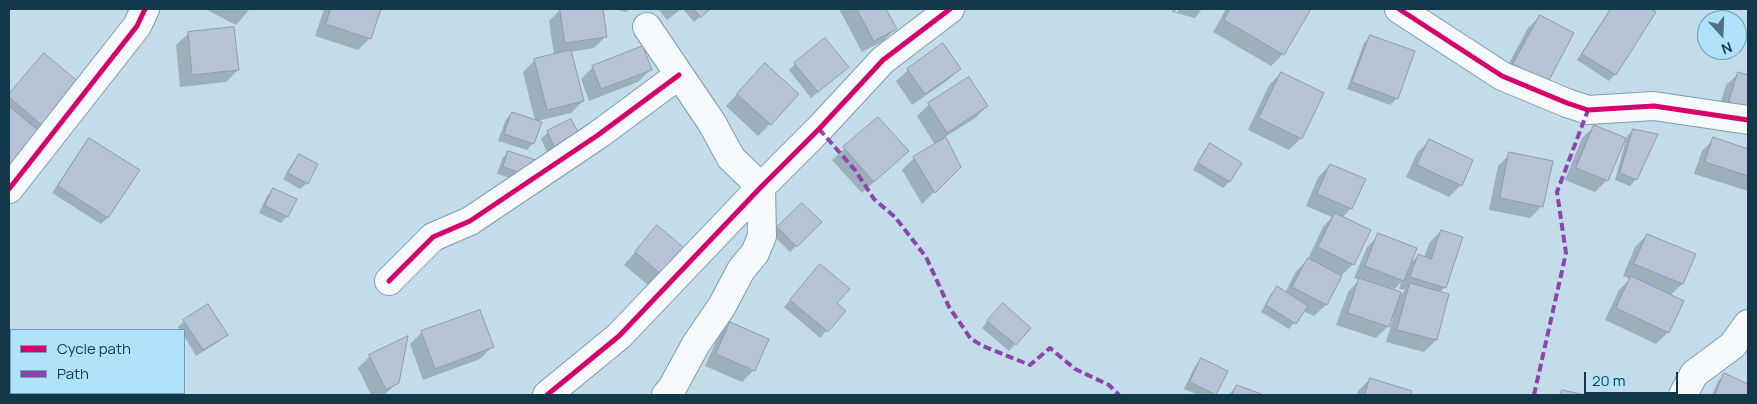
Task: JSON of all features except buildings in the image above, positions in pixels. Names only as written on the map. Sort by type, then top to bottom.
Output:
[{"type":"street","points":[[9,189],[137,26],[145,9]]},
{"type":"street","points":[[547,395],[619,336],[883,60],[950,9]]},
{"type":"street","points":[[1416,13],[1502,76],[1581,108],[1588,110],[1654,106],[1748,120]]},
{"type":"street","points":[[647,26],[712,123],[731,158],[761,188],[762,236],[755,253],[741,270],[722,306],[696,344],[676,393]]},
{"type":"street","points":[[389,282],[433,237],[470,221],[598,135],[680,75]]},
{"type":"street","points":[[1683,395],[1694,374],[1733,346],[1748,324]]},
{"type":"marked path","points":[[1534,395],[1566,253],[1557,192],[1588,110]]},
{"type":"marked path","points":[[819,129],[855,170],[874,199],[895,217],[926,257],[949,307],[971,339],[983,346],[1030,365],[1050,348],[1075,369],[1109,385],[1119,395]]},
{"type":"cycle path","points":[[9,189],[137,26],[145,9]]},
{"type":"cycle path","points":[[547,395],[619,336],[883,60],[950,9]]},
{"type":"cycle path","points":[[1399,9],[1502,76],[1588,110],[1654,106],[1748,120]]},
{"type":"cycle path","points":[[389,281],[433,237],[470,221],[598,135],[679,75]]}]
